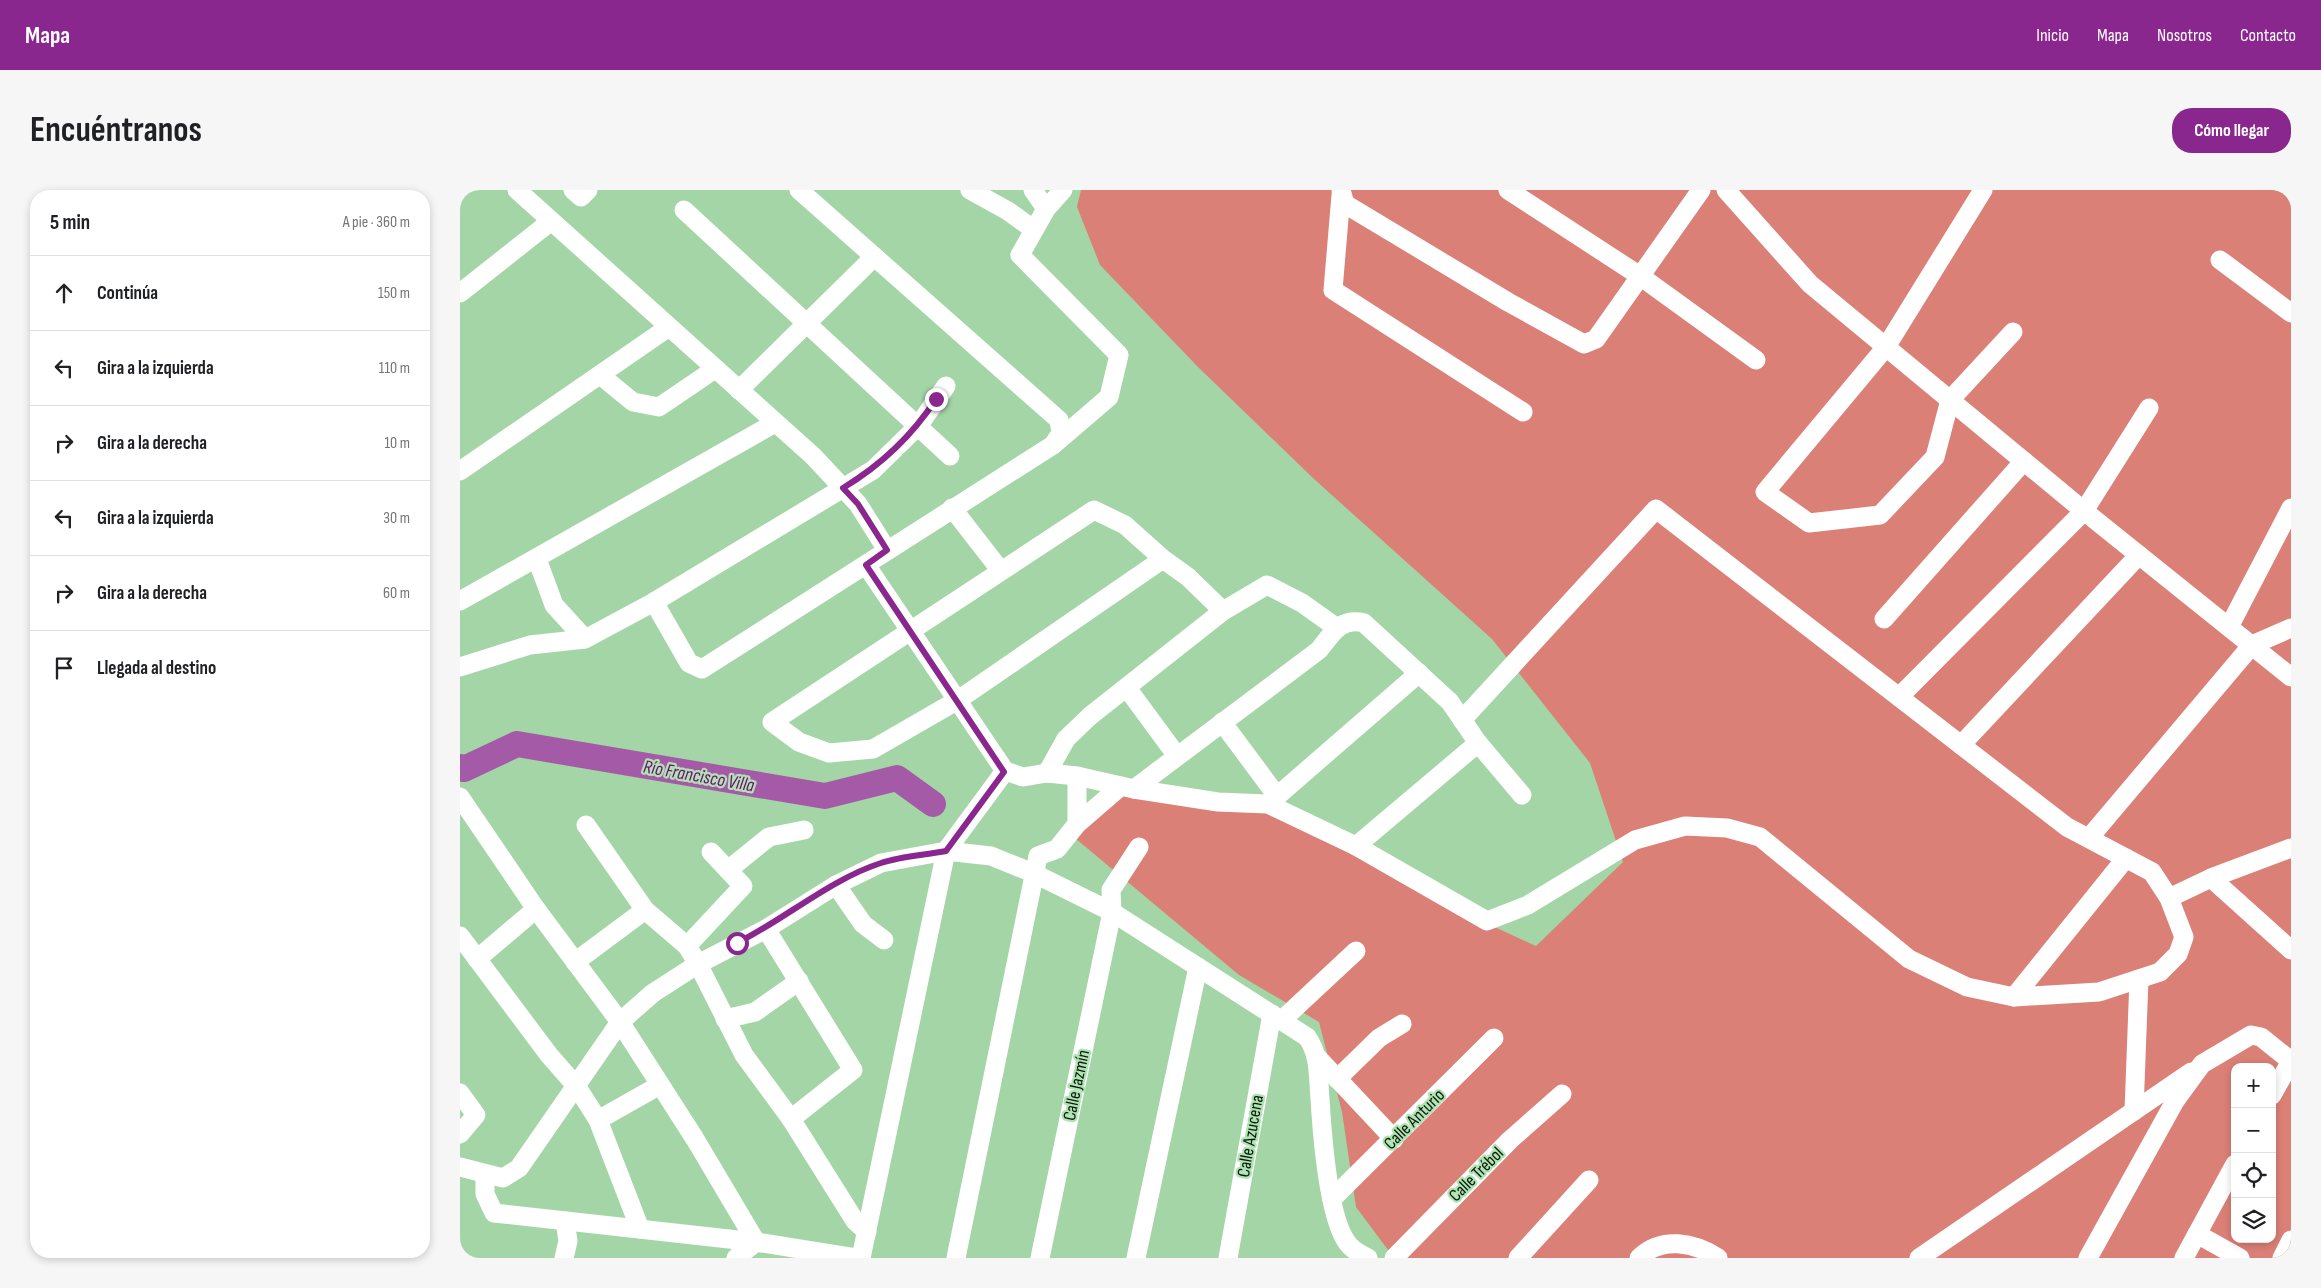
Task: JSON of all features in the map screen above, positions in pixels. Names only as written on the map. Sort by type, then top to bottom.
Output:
[{"type":"street","points":[[517,190],[550,222],[813,456],[858,504],[887,550]]},
{"type":"street","points":[[573,190],[581,197],[588,190]]},
{"type":"street","points":[[799,190],[873,258],[1059,420],[1061,433],[1053,445]]},
{"type":"street","points":[[970,190],[1008,211],[1033,229]]},
{"type":"street","points":[[1033,190],[1046,209]]},
{"type":"street","points":[[654,602],[689,663],[702,669],[1053,445],[1109,397],[1119,355],[1020,255],[1046,209],[1063,190]]},
{"type":"street","points":[[1508,190],[1640,276],[1756,360]]},
{"type":"street","points":[[1341,193],[1345,204],[1354,210],[1508,302],[1584,344],[1596,339],[1701,190]]},
{"type":"street","points":[[1726,190],[1810,284],[2084,511],[2291,677]]},
{"type":"street","points":[[1984,190],[1886,347],[1765,492],[1809,524],[1880,515],[1935,457],[1950,400],[2013,332]]},
{"type":"street","points":[[1341,193],[1333,290],[1523,412]]},
{"type":"street","points":[[684,210],[919,425],[950,456]]},
{"type":"street","points":[[460,293],[550,222]]},
{"type":"street","points":[[738,390],[806,321],[873,258]]},
{"type":"street","points":[[2220,260],[2291,313]]},
{"type":"street","points":[[460,471],[669,327]]},
{"type":"street","points":[[600,375],[633,402],[659,407],[715,369]]},
{"type":"street","points":[[460,667],[530,645],[585,639],[654,602],[873,470],[919,425],[946,386]]},
{"type":"street","points":[[1900,697],[2084,511],[2149,408]]},
{"type":"street","points":[[460,601],[775,423]]},
{"type":"street","points":[[1884,619],[2024,461]]},
{"type":"street","points":[[952,508],[1001,571]]},
{"type":"street","points":[[2229,627],[2291,508]]},
{"type":"street","points":[[1222,722],[1272,800],[1488,921],[1528,905],[1635,840],[1685,826],[1727,828],[1760,837],[1909,959],[1967,987],[2014,997],[2099,992],[2160,972],[2178,954],[2184,937],[2169,898],[2152,872],[2067,827],[1656,509],[1462,720]]},
{"type":"street","points":[[1163,558],[958,700],[873,749],[829,753],[799,742],[772,722],[1094,510],[1125,525],[1188,577],[1223,611]]},
{"type":"street","points":[[1961,745],[2139,555]]},
{"type":"street","points":[[537,559],[554,605],[585,639]]},
{"type":"street","points":[[866,565],[958,700],[1004,772],[1023,777],[1047,773],[1077,776],[1127,787],[1218,802],[1272,800],[1419,673]]},
{"type":"street","points":[[1047,773],[1066,739],[1090,716],[1223,611],[1267,585],[1302,603],[1337,628]]},
{"type":"street","points":[[956,1258],[1033,873],[1038,856],[1057,849],[1077,824],[1127,787],[1177,756],[1319,650],[1337,628],[1352,620],[1364,623],[1450,702],[1478,743],[1522,796]]},
{"type":"street","points":[[2089,838],[2252,645],[2291,628]]},
{"type":"street","points":[[1127,688],[1177,756]]},
{"type":"street","points":[[1356,846],[1478,743]]},
{"type":"street","points":[[861,1258],[946,851],[1004,772]]},
{"type":"street","points":[[1077,776],[1077,824]]},
{"type":"street","points":[[460,797],[536,909],[620,1022],[756,1242]]},
{"type":"street","points":[[586,825],[645,910],[687,946],[744,1055],[791,1119],[849,1213],[867,1232]]},
{"type":"street","points":[[728,870],[769,837],[804,830]]},
{"type":"street","name":"Calle Jazmín","points":[[1040,1258],[1112,912],[1110,890],[1139,847]]},
{"type":"street","points":[[2169,898],[2211,878],[2291,848]]},
{"type":"street","points":[[460,1167],[485,1175],[503,1178],[519,1168],[577,1088],[620,1022],[653,993],[698,964],[766,929],[836,885],[881,863],[946,851],[990,856],[1033,873],[1112,912],[1307,1037],[1315,1047],[1317,1057],[1321,1113],[1332,1199],[1342,1233],[1345,1252],[1368,1258]]},
{"type":"street","points":[[687,946],[743,886],[711,852]]},
{"type":"street","points":[[2014,997],[2126,858]]},
{"type":"street","points":[[2211,878],[2291,950]]},
{"type":"street","points":[[836,885],[863,924],[884,940]]},
{"type":"street","points":[[477,959],[536,909]]},
{"type":"street","points":[[575,962],[645,910]]},
{"type":"street","points":[[766,929],[853,1070],[791,1119]]},
{"type":"street","points":[[460,936],[549,1055],[577,1088],[598,1120],[640,1229]]},
{"type":"street","points":[[1277,1017],[1356,951]]},
{"type":"street","points":[[1136,1258],[1198,967]]},
{"type":"street","points":[[2134,1111],[2139,979]]},
{"type":"street","points":[[724,1019],[755,1012],[799,981]]},
{"type":"street","name":"Calle Azucena","points":[[1228,1258],[1277,1017]]},
{"type":"street","points":[[1337,1078],[1379,1038],[1402,1024]]},
{"type":"street","points":[[1920,1258],[2202,1064],[2251,1035],[2261,1037],[2291,1061],[2276,1088]]},
{"type":"street","name":"Calle Anturio","points":[[1332,1199],[1494,1038]]},
{"type":"street","points":[[1317,1057],[1394,1139]]},
{"type":"street","points":[[2088,1258],[2175,1101],[2202,1064]]},
{"type":"street","points":[[598,1120],[660,1084]]},
{"type":"street","points":[[460,1093],[476,1115],[460,1134]]},
{"type":"street","name":"Calle Trébol","points":[[1394,1258],[1510,1140],[1562,1094]]},
{"type":"street","points":[[2184,1258],[2231,1171]]},
{"type":"street","points":[[485,1175],[485,1194],[494,1213],[756,1242],[856,1258]]},
{"type":"street","points":[[1518,1258],[1589,1180]]},
{"type":"street","points":[[564,1258],[568,1241],[565,1221]]},
{"type":"street","points":[[2197,1234],[2240,1258]]},
{"type":"street","points":[[2282,1258],[2291,1240]]},
{"type":"street","points":[[736,1258],[756,1242]]},
{"type":"street","points":[[1639,1258],[1645,1252],[1674,1242],[1702,1248],[1718,1258]]},
{"type":"shaded area","points":[[1081,190],[2291,190],[2291,1258],[1394,1258],[1356,1207],[1342,1112],[1319,1022],[1239,975],[1075,838],[1133,781],[1272,807],[1419,892],[1536,946],[1623,862],[1590,763],[1492,639],[1314,479],[1198,367],[1100,265],[1077,207]]},
{"type":"waterway","name":"Río Francisco Villa","points":[[460,767],[464,769],[517,744],[825,796],[897,778],[933,804]]},
{"type":"route","points":[[737,943],[766,929],[836,885],[881,863],[946,851],[1004,772],[958,700],[866,565],[887,550],[858,504],[843,488],[873,470],[919,425],[936,399]]}]
